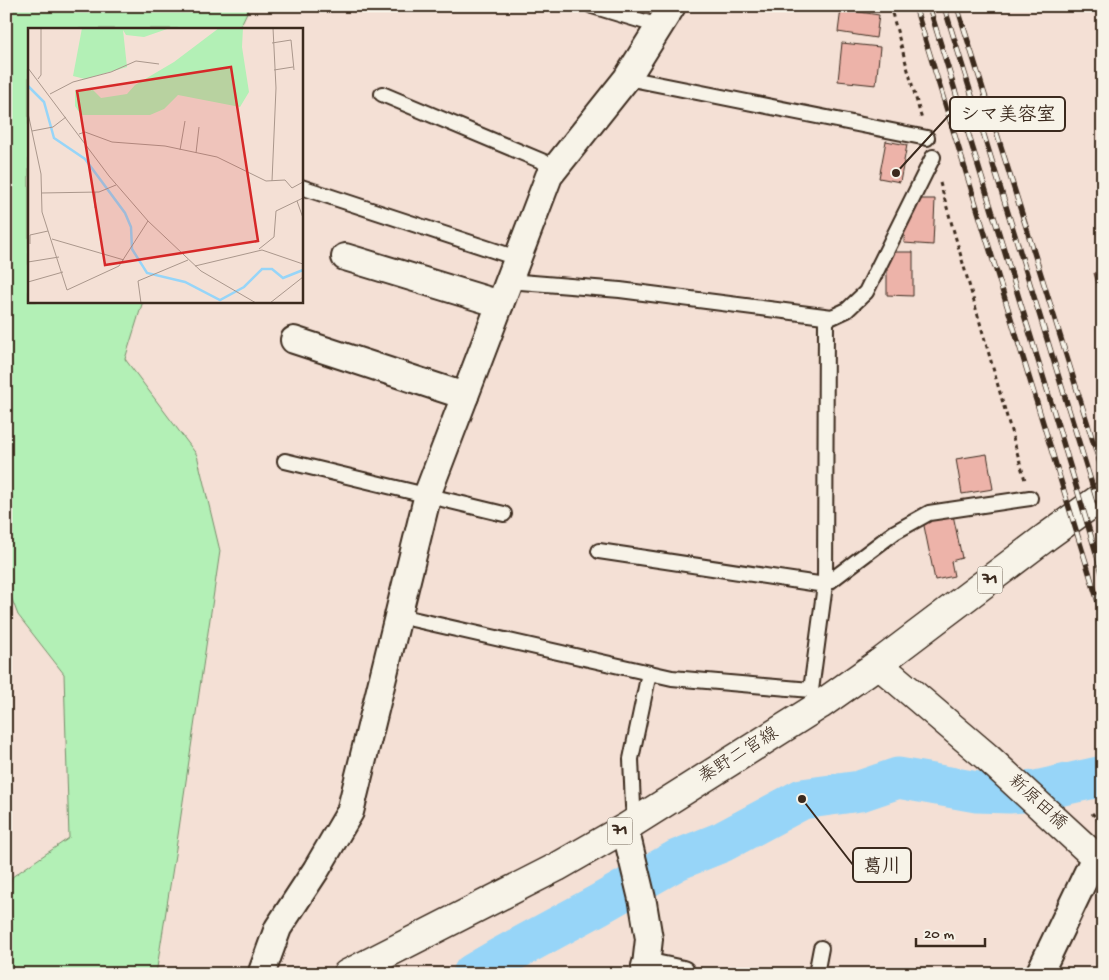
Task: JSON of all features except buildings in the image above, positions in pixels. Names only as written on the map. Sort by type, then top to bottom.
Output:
[{"type":"main road","name":"秦野二宮線","points":[[348,974],[557,866],[630,833],[815,698],[878,664],[1103,496]]},
{"type":"main road","name":"新原田橋","points":[[878,664],[987,757],[1095,857]]},
{"type":"street","points":[[263,974],[262,972],[278,928],[316,870],[350,812],[429,490],[549,176],[627,78],[665,16]]},
{"type":"street","points":[[346,257],[508,281]]},
{"type":"street","points":[[294,340],[465,396]]},
{"type":"street","points":[[630,833],[644,903],[649,940],[645,970],[682,974]]},
{"type":"street","points":[[1039,974],[1095,857]]},
{"type":"lane","points":[[592,6],[665,16]]},
{"type":"lane","points":[[627,78],[927,138]]},
{"type":"lane","points":[[382,94],[556,167]]},
{"type":"lane","points":[[302,187],[508,281],[620,290],[832,317],[847,310],[866,292],[933,157]]},
{"type":"lane","points":[[399,616],[672,678],[815,698],[825,585],[826,317]]},
{"type":"lane","points":[[285,461],[504,514]]},
{"type":"lane","points":[[598,551],[825,585],[894,532],[929,513],[1030,498]]},
{"type":"lane","points":[[630,833],[633,806],[631,759],[649,672]]},
{"type":"lane","points":[[816,974],[821,948]]},
{"type":"path","points":[[890,6],[927,138]]},
{"type":"path","points":[[933,157],[1030,498]]},
{"type":"path","points":[[1092,813],[1103,826]]},
{"type":"green space","points":[[6,6],[250,6],[239,28],[28,28],[28,302],[143,302],[125,359],[197,455],[220,551],[156,974],[6,974],[6,920],[12,877],[69,838],[64,674],[18,615],[6,584]]},
{"type":"waterway","points":[[473,974],[677,860],[722,842],[802,799],[860,791],[898,778],[977,792],[1009,793],[1036,791],[1103,776]]},
{"type":"railway","points":[[915,6],[1103,618]]},
{"type":"railway","points":[[929,6],[1103,576]]},
{"type":"railway","points":[[944,6],[1103,520]]},
{"type":"railway","points":[[957,6],[1103,473]]},
{"type":"place","name":"シマ美容室","points":[[896,173]]},
{"type":"place","name":"葛川","points":[[802,799]]}]
